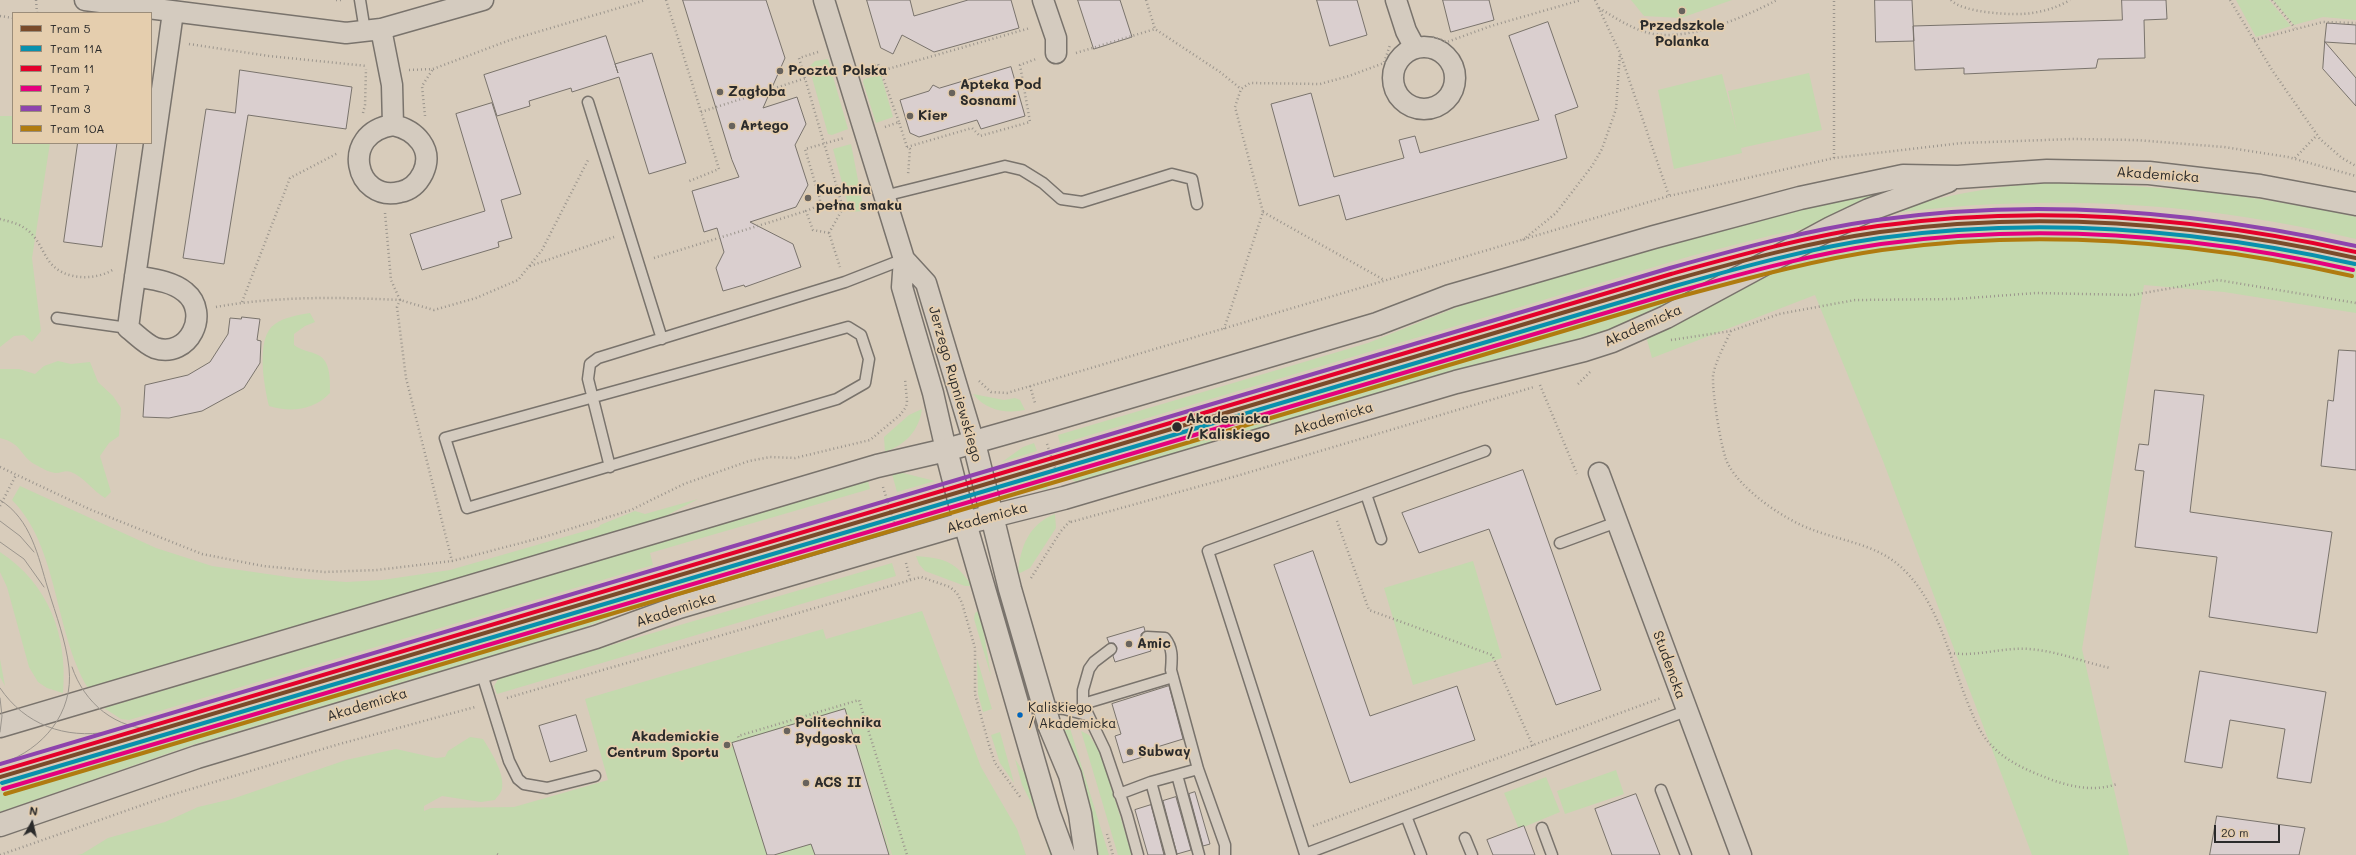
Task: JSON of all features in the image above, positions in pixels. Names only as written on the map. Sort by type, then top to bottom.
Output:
[{"type":"street","points":[[85,0],[346,33],[373,30],[483,0]]},
{"type":"street","name":"Jerzego Rupniewskiego","points":[[824,0],[904,259],[902,287],[933,393],[946,450]]},
{"type":"street","points":[[1043,0],[1056,38],[1056,52]]},
{"type":"street","points":[[1396,0],[1410,39]]},
{"type":"street","points":[[152,132],[173,12]]},
{"type":"street","points":[[373,30],[392,85],[393,125]]},
{"type":"street","points":[[393,125],[404,128],[414,134],[422,143],[426,156],[425,168],[420,179],[406,191],[394,194],[382,192],[367,183],[359,169],[358,157],[361,146],[370,133],[381,127],[393,125]]},
{"type":"street","points":[[128,270],[180,289],[191,297],[196,312],[196,325],[184,343],[177,347],[155,348],[128,328],[128,270],[150,144]]},
{"type":"street","name":"Akademicka","points":[[0,726],[878,466],[974,443],[1377,324],[1450,296],[1654,237],[1800,198],[1903,176],[1958,177],[2047,171],[2149,173],[2253,185],[2356,204]]},
{"type":"street","name":"Akademicka","points":[[0,825],[197,757],[596,637],[679,607],[965,523],[1064,498],[1456,382],[1554,358],[1612,341],[1706,297],[1831,228],[1869,210],[1958,177]]},
{"type":"street","name":"Jerzego Rupniewskiego","points":[[904,259],[926,283],[974,443],[991,516],[1045,707],[1070,775],[1080,814],[1086,855]]},
{"type":"street","points":[[946,450],[965,523],[1049,814],[1064,855]]},
{"type":"street","name":"Studencka","points":[[1599,474],[1686,711],[1741,855]]},
{"type":"lane","points":[[360,0],[373,30]]},
{"type":"lane","points":[[588,102],[662,339]]},
{"type":"lane","points":[[884,196],[1005,166],[1022,170],[1043,182],[1061,199],[1082,202],[1172,174],[1192,179],[1197,204]]},
{"type":"lane","points":[[610,467],[588,379],[590,364],[598,358],[845,282],[904,259]]},
{"type":"lane","points":[[56,318],[128,328]]},
{"type":"lane","points":[[848,327],[861,335],[868,359],[865,383],[837,399],[467,508],[445,438],[592,397],[848,327]]},
{"type":"lane","points":[[1485,451],[1208,551],[1305,854],[1686,711]]},
{"type":"lane","points":[[1366,494],[1381,539]]},
{"type":"lane","points":[[1560,543],[1617,522]]},
{"type":"lane","points":[[1147,637],[1165,638],[1170,645],[1173,657],[1171,670],[1198,769],[1225,845],[1225,855]]},
{"type":"lane","points":[[1111,649],[1089,669],[1084,690],[1083,704],[1105,750],[1118,794],[1127,815],[1138,855]]},
{"type":"lane","points":[[481,671],[514,772],[524,784],[547,788],[595,776]]},
{"type":"lane","points":[[1083,704],[1173,677]]},
{"type":"lane","points":[[1045,707],[1088,715]]},
{"type":"lane","points":[[1118,794],[1151,782],[1198,769]]},
{"type":"lane","points":[[1177,775],[1199,855]]},
{"type":"lane","points":[[1151,782],[1171,855]]},
{"type":"lane","points":[[1660,790],[1686,855]]},
{"type":"lane","points":[[1406,816],[1421,855]]},
{"type":"lane","points":[[1542,828],[1552,855]]},
{"type":"lane","points":[[1465,838],[1472,855]]},
{"type":"path","points":[[36,0],[37,12]]},
{"type":"path","points":[[336,0],[342,0]]},
{"type":"path","points":[[666,0],[719,169],[687,182]]},
{"type":"path","points":[[1146,0],[1155,29],[1220,72],[1241,89]]},
{"type":"path","points":[[1223,330],[1263,212],[1235,108],[1241,89],[1250,83],[1320,84],[1349,76],[1384,62],[1392,39],[1410,39],[1423,22],[1427,34],[1447,42],[1490,26],[1581,0]]},
{"type":"path","points":[[1595,0],[1620,53],[1669,196]]},
{"type":"path","points":[[1599,8],[1624,23],[1646,33],[1673,35],[1726,24],[1753,13],[1777,0]]},
{"type":"path","points":[[1834,0],[1834,158]]},
{"type":"path","points":[[1951,0],[1954,3],[1970,9],[2009,14],[2032,13],[2057,7],[2070,0]]},
{"type":"path","points":[[2230,0],[2272,70],[2317,135],[2342,158],[2356,166]]},
{"type":"path","points":[[2272,0],[2295,28]]},
{"type":"path","points":[[0,16],[12,18]]},
{"type":"path","points":[[881,71],[1050,22]]},
{"type":"path","points":[[2254,40],[2295,28],[2323,22],[2356,24]]},
{"type":"path","points":[[907,147],[972,128],[980,136],[1030,122],[1020,65],[1056,52],[1072,53],[1094,49],[1155,29]]},
{"type":"path","points":[[1521,242],[1556,213],[1592,166],[1602,149],[1616,109],[1620,53]]},
{"type":"path","points":[[808,55],[799,58],[826,144],[843,208],[829,233],[845,282]]},
{"type":"path","points":[[863,70],[878,64],[881,71],[907,147],[910,150],[907,180]]},
{"type":"path","points":[[700,112],[806,78]]},
{"type":"path","points":[[894,123],[899,122]]},
{"type":"path","points":[[2295,158],[2317,135]]},
{"type":"path","points":[[196,312],[242,302],[348,298],[400,300],[434,310],[454,306],[518,280],[542,250],[599,141]]},
{"type":"path","points":[[638,263],[806,212],[820,205],[820,199],[805,149],[834,141]]},
{"type":"path","points":[[242,302],[290,178],[339,153]]},
{"type":"path","points":[[382,192],[390,280],[400,300],[397,307],[406,378],[452,561]]},
{"type":"path","points":[[806,212],[813,230],[829,233]]},
{"type":"path","points":[[1263,212],[1384,280]]},
{"type":"path","points":[[0,219],[23,227],[42,245],[49,262],[66,275],[84,278],[128,270]]},
{"type":"path","points":[[529,266],[628,232]]},
{"type":"path","points":[[1669,341],[1731,331],[1779,314],[1854,300],[1956,299],[2036,293],[2132,295],[2218,280],[2356,303]]},
{"type":"path","points":[[1731,331],[1713,375],[1715,408],[1727,463],[1745,486],[1773,509],[1813,530],[1847,539],[1881,553],[1905,570],[1924,594],[1950,653],[1978,728],[1994,748],[2016,763],[2063,784],[2103,789],[2117,784]]},
{"type":"path","points":[[1578,384],[1592,369]]},
{"type":"path","points":[[0,467],[89,509],[202,554],[263,566],[326,572],[377,570],[452,561],[544,537],[631,510],[684,484],[743,463],[770,457],[795,458],[870,440],[900,415],[906,407],[905,372]]},
{"type":"path","points":[[978,380],[987,390],[996,393],[1007,393],[1080,372]]},
{"type":"path","points":[[1030,583],[1034,573],[1061,531],[1071,522],[1240,475],[1541,385],[1562,436]]},
{"type":"path","points":[[1030,386],[1036,407]]},
{"type":"path","points":[[1049,448],[1055,468]]},
{"type":"path","points":[[0,506],[16,474]]},
{"type":"path","points":[[886,496],[892,517]]},
{"type":"path","points":[[1332,506],[1369,610],[1492,655],[1533,746]]},
{"type":"path","points":[[1069,516],[1071,522]]},
{"type":"path","points":[[904,558],[910,579]]},
{"type":"path","points":[[0,855],[168,796],[336,745],[491,702],[916,577],[946,585],[957,593],[975,648],[975,694],[989,745],[995,763],[1023,802]]},
{"type":"path","points":[[1950,653],[1962,655],[2028,649],[2052,651],[2110,668]]},
{"type":"path","points":[[1298,831],[1662,698]]},
{"type":"path","points":[[740,740],[738,736],[859,700],[907,855]]},
{"type":"path","points":[[837,706],[839,711]]},
{"type":"green space","points":[[1631,0],[1732,0],[1681,18],[1644,16]]},
{"type":"green space","points":[[2236,0],[2269,0],[2291,26],[2256,37]]},
{"type":"green space","points":[[2273,0],[2356,0],[2356,20],[2323,17],[2294,25]]},
{"type":"green space","points":[[828,59],[848,129],[832,135],[828,134],[809,67],[815,61]]},
{"type":"green space","points":[[1809,73],[1822,130],[1741,148],[1742,153],[1674,169],[1658,90],[1722,74],[1737,133],[1728,91]]},
{"type":"green space","points":[[881,75],[893,117],[876,123],[863,82],[864,79]]},
{"type":"green space","points":[[0,116],[12,116],[12,144],[50,144],[32,258],[41,331],[32,342],[24,335],[14,336],[0,347]]},
{"type":"green space","points":[[851,144],[864,211],[850,212],[833,149]]},
{"type":"green space","points":[[2047,183],[2163,188],[2240,196],[2279,202],[2356,217],[2356,239],[2298,226],[2240,216],[2122,204],[2003,204],[1944,207],[1885,214],[1945,197],[1985,189]]},
{"type":"green space","points":[[1905,185],[1816,226],[1773,235],[1691,256],[1060,444],[1058,435],[1368,343],[1460,306],[1690,237],[1803,208]]},
{"type":"green space","points":[[2044,226],[2123,229],[2201,236],[2279,247],[2356,264],[2356,313],[2224,292],[2144,285],[2082,649],[2129,855],[2032,855],[1883,461],[1815,295],[1652,358],[1646,336],[1809,251],[1914,234],[1984,228]]},
{"type":"green space","points":[[1749,263],[1709,286],[1612,330],[1477,364],[1076,482],[1072,480],[1075,475],[1293,410],[1290,399]]},
{"type":"green space","points":[[310,313],[315,322],[305,326],[294,334],[294,345],[300,349],[318,355],[328,366],[330,393],[317,403],[302,408],[286,409],[269,406],[263,375],[263,350],[265,339],[269,330],[275,324],[283,320]]},
{"type":"green space","points":[[58,361],[71,364],[90,362],[98,382],[113,396],[121,408],[119,436],[109,443],[100,456],[111,492],[105,498],[76,474],[67,471],[58,473],[49,472],[27,459],[18,447],[0,438],[0,369],[19,369],[35,374],[44,366]]},
{"type":"green space","points":[[973,394],[1004,400],[1015,398],[1020,400],[1025,410],[996,410],[984,404]]},
{"type":"green space","points":[[922,409],[918,424],[910,436],[899,445],[885,452],[884,437],[909,415]]},
{"type":"green space","points":[[1034,443],[1037,451],[1002,462],[1023,447]]},
{"type":"green space","points":[[899,472],[935,481],[897,492],[892,474]]},
{"type":"green space","points":[[1043,473],[1048,490],[1021,487],[1009,483]]},
{"type":"green space","points":[[868,481],[870,489],[650,553],[653,565],[129,720],[121,719],[104,708]]},
{"type":"green space","points":[[20,486],[156,548],[212,566],[295,578],[346,582],[382,580],[450,570],[599,527],[600,525],[635,511],[645,514],[698,499],[662,518],[88,688],[77,666],[68,642],[48,565],[39,541],[27,519],[12,500]]},
{"type":"green space","points":[[941,503],[907,523],[904,514]]},
{"type":"green space","points":[[1055,514],[1056,528],[1030,568],[1018,574],[1021,555],[1032,530],[1046,518]]},
{"type":"green space","points":[[880,521],[883,530],[651,598],[606,619],[572,632],[192,745],[0,812],[0,782]]},
{"type":"green space","points":[[0,552],[17,565],[31,580],[43,596],[52,613],[62,651],[64,672],[63,693],[47,688],[38,682],[29,667],[7,587],[0,572]]},
{"type":"green space","points":[[916,556],[935,558],[955,566],[961,571],[972,586],[965,586],[925,571],[919,564]]},
{"type":"green space","points":[[1473,561],[1502,658],[1413,685],[1384,588]]},
{"type":"green space","points":[[892,563],[896,576],[497,694],[494,686],[499,678]]},
{"type":"green space","points":[[980,610],[991,676],[974,619],[975,613]]},
{"type":"green space","name":"Politechnika Bydgoska","points":[[922,611],[981,767],[1017,829],[1026,855],[892,855],[843,701],[891,855],[77,855],[82,854],[108,838],[165,822],[198,807],[232,799],[346,760],[396,749],[436,758],[445,757],[448,751],[470,737],[483,739],[493,756],[501,776],[502,789],[500,793],[495,800],[481,802],[442,796],[424,806],[424,811],[431,808],[514,807],[608,780],[585,699],[823,629],[826,639]]},
{"type":"green space","points":[[0,659],[5,686],[0,677]]},
{"type":"green space","points":[[977,659],[992,709],[983,712],[978,694]]},
{"type":"green space","points":[[1065,721],[1069,725],[1109,855],[1095,855],[1082,793],[1061,724]]},
{"type":"green space","points":[[1081,731],[1089,735],[1101,754],[1132,855],[1118,855]]},
{"type":"green space","points":[[1000,732],[1014,783],[1000,763],[991,735]]},
{"type":"green space","points":[[1015,759],[1032,785],[1055,855],[1050,855],[1038,816],[1022,785]]},
{"type":"green space","points":[[1616,770],[1624,794],[1565,814],[1557,791]]},
{"type":"green space","points":[[1546,777],[1560,812],[1519,829],[1504,793]]},
{"type":"building","points":[[683,0],[766,0],[785,58],[763,108],[797,97],[806,124],[795,145],[808,185],[796,207],[750,222],[793,244],[801,267],[745,287],[744,285],[723,291],[716,268],[724,252],[717,228],[704,232],[692,191],[739,177],[732,160]]},
{"type":"building","points":[[867,0],[910,0],[914,16],[968,0],[1011,0],[1019,28],[934,52],[902,35],[893,54],[881,48]]},
{"type":"building","points":[[1078,0],[1120,0],[1132,37],[1094,49]]},
{"type":"building","points":[[1317,0],[1357,0],[1367,35],[1330,46]]},
{"type":"building","points":[[1443,0],[1489,0],[1494,20],[1451,32]]},
{"type":"building","points":[[1875,0],[1912,0],[1914,41],[1876,42]]},
{"type":"building","points":[[2122,0],[2166,0],[2167,19],[2144,20],[2145,58],[2098,59],[2096,68],[1964,74],[1964,68],[1915,70],[1913,26],[2122,20]]},
{"type":"building","points":[[1548,22],[1578,107],[1555,115],[1567,158],[1346,220],[1339,195],[1299,206],[1271,104],[1311,93],[1334,177],[1404,158],[1399,140],[1415,136],[1420,153],[1539,120],[1509,36]]},
{"type":"building","points":[[2327,23],[2356,25],[2356,44],[2325,42]]},
{"type":"building","points":[[606,36],[615,64],[652,53],[686,163],[649,174],[619,77],[572,92],[571,88],[529,101],[530,106],[497,116],[484,75]]},
{"type":"building","points":[[2325,42],[2356,78],[2356,106],[2323,69]]},
{"type":"building","points":[[1011,67],[1025,116],[981,129],[977,120],[919,137],[910,133],[900,100],[929,91],[933,85],[939,88]]},
{"type":"building","points":[[240,70],[352,87],[346,129],[248,115],[224,264],[183,258],[206,109],[235,113]]},
{"type":"building","points":[[492,103],[521,194],[501,200],[512,238],[498,242],[499,247],[422,270],[410,234],[485,211],[456,114]]},
{"type":"building","points":[[78,144],[117,144],[102,247],[64,242]]},
{"type":"building","points":[[242,317],[260,319],[257,340],[261,341],[260,363],[244,388],[202,411],[169,418],[143,417],[145,385],[188,375],[210,362],[228,334],[230,318],[241,319]]},
{"type":"building","points":[[2339,350],[2356,351],[2356,470],[2321,466],[2328,400],[2333,401]]},
{"type":"building","points":[[2155,390],[2204,395],[2190,512],[2332,532],[2317,633],[2209,617],[2217,557],[2135,547],[2144,471],[2135,470],[2139,444],[2148,445]]},
{"type":"building","points":[[1523,470],[1601,690],[1556,705],[1489,529],[1419,553],[1402,513]]},
{"type":"building","points":[[1313,551],[1370,716],[1457,686],[1475,740],[1350,783],[1274,565]]},
{"type":"building","name":"Amic","points":[[1144,627],[1145,631],[1141,634],[1141,640],[1149,644],[1151,651],[1115,662],[1113,656],[1117,648],[1114,643],[1109,643],[1107,638]]},
{"type":"building","points":[[2200,671],[2326,692],[2311,783],[2277,778],[2285,729],[2230,720],[2222,768],[2185,762]]},
{"type":"building","name":"Amic","points":[[1169,686],[1183,739],[1144,751],[1146,756],[1123,763],[1115,736],[1121,734],[1112,704]]},
{"type":"building","name":"ACS II","points":[[845,709],[889,855],[815,855],[811,844],[774,855],[767,855],[732,743]]},
{"type":"building","points":[[576,715],[587,751],[550,762],[539,726]]},
{"type":"building","points":[[1195,792],[1210,844],[1203,846],[1189,794]]},
{"type":"building","points":[[1636,794],[1660,855],[1612,855],[1595,809]]},
{"type":"building","points":[[1176,797],[1191,850],[1177,854],[1163,801]]},
{"type":"building","points":[[1151,805],[1164,855],[1148,855],[1135,810]]},
{"type":"building","points":[[2217,816],[2305,828],[2299,855],[2210,855]]},
{"type":"building","points":[[1524,826],[1535,855],[1493,855],[1487,840]]},
{"type":"tram line","name":"3","points":[[0,764],[1670,268],[1747,247],[1825,229],[1877,220],[1937,213],[1998,209],[2058,209],[2118,211],[2177,216],[2297,234],[2356,246]]},
{"type":"tram line","name":"11","points":[[0,771],[1671,274],[1748,253],[1826,235],[1878,226],[1938,219],[2059,215],[2178,223],[2238,230],[2356,252]]},
{"type":"tram line","name":"5","points":[[0,777],[1673,280],[1750,259],[1827,241],[1880,232],[1940,225],[2060,221],[2179,229],[2238,236],[2356,258]]},
{"type":"tram line","name":"11A","points":[[2,783],[1675,286],[1751,265],[1828,247],[1880,238],[1940,231],[2059,227],[2119,230],[2237,242],[2355,264]]},
{"type":"tram line","name":"7","points":[[3,789],[1676,292],[1753,271],[1829,253],[1881,244],[1941,237],[2059,233],[2118,236],[2236,248],[2353,270]]},
{"type":"tram line","name":"10A","points":[[5,794],[1678,297],[1830,259],[1882,250],[1941,243],[2059,239],[2177,247],[2235,254],[2352,276]]},
{"type":"tram line","points":[[0,500],[11,508],[19,517],[37,551],[63,638],[69,668],[69,684],[66,700],[61,714],[53,727],[43,739],[31,749],[18,757],[3,763]]},
{"type":"tram line","points":[[0,521],[20,536],[34,552]]},
{"type":"tram line","points":[[0,542],[24,559],[44,587]]},
{"type":"tram line","points":[[72,667],[77,680],[93,703],[115,719],[128,725],[156,729],[180,723]]},
{"type":"tram line","points":[[0,688],[10,701],[21,711],[34,720],[47,726],[62,731],[76,733],[92,734],[108,732]]},
{"type":"tram line","points":[[0,698],[2,716],[0,732]]},
{"type":"place","name":"Przedszkole Polanka","points":[[1682,11]]},
{"type":"place","name":"Poczta Polska","points":[[780,71]]},
{"type":"place","name":"Zagłoba","points":[[720,92]]},
{"type":"place","name":"Apteka Pod Sosnami","points":[[952,93]]},
{"type":"place","name":"Kier","points":[[910,116]]},
{"type":"place","name":"Artego","points":[[732,126]]},
{"type":"place","name":"Kuchnia pełna smaku","points":[[808,198]]},
{"type":"place","name":"Akademicka / Kaliskiego","points":[[1177,427]]},
{"type":"place","name":"Amic","points":[[1129,644]]},
{"type":"place","name":"Kaliskiego / Akademicka","points":[[1020,715]]},
{"type":"place","name":"Politechnika Bydgoska","points":[[787,731]]},
{"type":"place","name":"Akademickie Centrum Sportu","points":[[727,745]]},
{"type":"place","name":"Subway","points":[[1130,752]]},
{"type":"place","name":"ACS II","points":[[806,783]]}]
